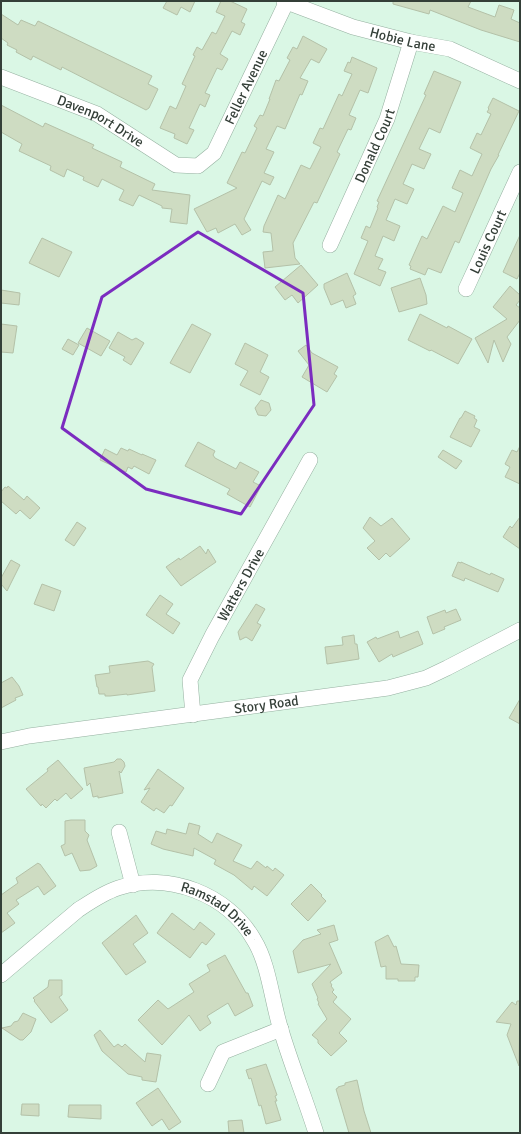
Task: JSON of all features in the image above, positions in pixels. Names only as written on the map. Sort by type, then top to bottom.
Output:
[{"type":"street","name":"Hobie Lane","points":[[286,1],[353,27],[411,42],[450,49],[520,81]]},
{"type":"street","name":"Feller Avenue","points":[[198,166],[214,153],[286,1]]},
{"type":"street","name":"Donald Court","points":[[330,245],[387,119],[411,42]]},
{"type":"street","name":"Davenport Drive","points":[[1,77],[97,114],[176,165],[198,166]]},
{"type":"street","name":"Louis Court","points":[[466,289],[520,172]]},
{"type":"street","name":"Watters Drive","points":[[192,715],[190,680],[212,636],[310,460]]},
{"type":"street","name":"Story Road","points":[[1,742],[29,736],[388,688],[426,678],[472,656],[520,630]]},
{"type":"street","points":[[119,832],[133,884]]},
{"type":"street","name":"Ramstad Drive","points":[[1,975],[91,901],[117,888],[133,884],[159,883],[180,886],[206,895],[233,914],[247,928],[262,954],[281,1030],[316,1133]]},
{"type":"street","points":[[208,1084],[222,1052],[281,1030]]},
{"type":"highlighted area","points":[[198,232],[303,293],[314,405],[241,514],[146,489],[62,428],[102,297]]},
{"type":"building","points":[[167,1],[195,1],[190,12],[181,7],[177,15],[163,8]]},
{"type":"building","points":[[221,1],[230,1],[247,9],[241,22],[245,24],[240,35],[232,31],[220,54],[228,59],[222,70],[217,68],[205,93],[210,95],[205,107],[200,104],[189,128],[194,130],[187,144],[174,138],[175,134],[160,128],[170,106],[176,109],[186,86],[182,84],[195,56],[193,55],[197,47],[202,50],[212,32],[216,34],[225,16],[216,12]]},
{"type":"building","points":[[393,1],[471,1],[468,7],[495,17],[499,5],[514,10],[511,19],[520,23],[520,42],[481,30],[430,10],[429,14],[393,4]]},
{"type":"building","points":[[1,14],[18,25],[21,20],[35,26],[38,21],[152,76],[148,84],[158,89],[149,108],[146,110],[62,67],[61,70],[33,56],[31,60],[16,52],[17,50],[7,45],[8,43],[1,38]]},
{"type":"building","points":[[303,36],[327,49],[319,63],[311,59],[300,78],[308,81],[302,95],[300,94],[285,129],[277,126],[266,149],[274,152],[264,173],[274,177],[270,185],[262,181],[244,219],[251,230],[242,235],[235,224],[218,233],[216,228],[207,232],[194,209],[237,188],[227,183],[242,152],[245,153],[257,128],[254,126],[260,115],[263,116],[276,80],[279,81],[290,60],[287,58],[293,47],[297,49]]},
{"type":"building","points":[[352,57],[377,68],[368,93],[360,90],[349,115],[356,118],[351,130],[348,129],[337,152],[340,154],[317,203],[314,202],[293,243],[295,258],[300,264],[265,268],[263,252],[273,251],[271,233],[263,232],[264,226],[278,195],[285,199],[301,165],[310,169],[321,147],[313,143],[320,128],[323,129],[339,94],[342,96],[352,74],[344,71],[348,62],[350,63]]},
{"type":"building","points":[[434,71],[461,82],[440,133],[429,128],[419,149],[431,154],[424,169],[412,164],[403,184],[414,189],[407,204],[395,199],[386,220],[400,226],[394,241],[383,236],[375,256],[383,259],[378,269],[386,272],[380,286],[354,274],[368,241],[361,238],[366,226],[370,228],[378,208],[379,202],[377,201],[426,95],[424,94]]},
{"type":"building","points":[[493,98],[519,111],[491,169],[459,243],[455,241],[441,273],[428,268],[425,275],[410,269],[411,266],[409,265],[422,236],[427,239],[443,206],[455,212],[463,193],[452,188],[460,170],[472,176],[482,154],[470,148],[477,133],[481,135],[491,114],[487,112]]},
{"type":"building","points":[[1,105],[43,127],[45,123],[94,145],[92,148],[122,162],[120,167],[155,184],[152,190],[190,195],[187,224],[170,222],[172,209],[162,208],[162,206],[139,195],[133,206],[119,200],[124,190],[102,179],[98,187],[83,180],[84,177],[67,169],[64,177],[50,170],[51,166],[19,151],[22,144],[1,132]]},
{"type":"building","points":[[520,235],[520,273],[517,279],[503,272]]},
{"type":"building","points":[[42,238],[72,252],[59,277],[29,263]]},
{"type":"building","points":[[301,265],[318,285],[298,303],[292,295],[285,300],[275,287]]},
{"type":"building","points":[[347,273],[356,294],[353,296],[356,304],[346,308],[343,300],[331,305],[324,288],[324,284]]},
{"type":"building","points":[[420,278],[426,295],[427,304],[399,312],[391,288]]},
{"type":"building","points":[[510,286],[520,295],[520,300],[516,305],[520,308],[520,320],[507,337],[511,344],[503,362],[494,340],[488,363],[475,338],[507,319],[493,307]]},
{"type":"building","points":[[1,290],[20,293],[19,305],[1,303]]},
{"type":"building","points":[[420,314],[447,328],[448,326],[472,339],[458,364],[408,340]]},
{"type":"building","points":[[1,324],[17,326],[13,353],[1,352]]},
{"type":"building","points":[[192,324],[211,334],[190,373],[170,363]]},
{"type":"building","points":[[87,328],[110,341],[101,356],[78,343]]},
{"type":"building","points":[[118,332],[132,340],[136,338],[144,343],[131,365],[123,360],[125,357],[109,348]]},
{"type":"building","points":[[68,339],[79,345],[73,355],[62,349]]},
{"type":"building","points":[[245,343],[268,355],[260,372],[269,377],[260,395],[240,385],[248,371],[235,364]]},
{"type":"building","points":[[306,345],[312,353],[338,367],[334,374],[337,376],[327,392],[302,377],[309,365],[298,351]]},
{"type":"building","points":[[261,400],[269,403],[271,410],[266,416],[258,415],[255,408]]},
{"type":"building","points":[[465,411],[475,416],[474,418],[477,420],[474,427],[480,430],[471,447],[450,437]]},
{"type":"building","points":[[198,442],[215,451],[213,455],[215,458],[236,469],[240,462],[259,472],[253,482],[261,486],[250,507],[227,494],[230,489],[185,466]]},
{"type":"building","points":[[520,446],[520,484],[505,477],[510,467],[505,464],[512,450],[517,452]]},
{"type":"building","points":[[121,448],[128,451],[129,449],[156,460],[149,474],[134,466],[132,469],[128,467],[126,472],[100,460],[105,449],[117,455]]},
{"type":"building","points":[[443,450],[462,461],[456,469],[438,457]]},
{"type":"building","points":[[8,486],[24,500],[27,496],[40,508],[30,519],[20,510],[16,514],[1,501],[1,492]]},
{"type":"building","points":[[370,517],[381,526],[392,518],[410,539],[390,557],[386,553],[379,560],[367,548],[375,541],[363,528]]},
{"type":"building","points":[[520,517],[520,549],[503,537],[510,526],[512,528]]},
{"type":"building","points":[[77,522],[86,528],[74,546],[65,540]]},
{"type":"building","points":[[200,546],[206,554],[208,549],[216,562],[181,586],[166,567],[179,558],[180,560]]},
{"type":"building","points":[[11,560],[20,565],[7,591],[1,584],[1,578]]},
{"type":"building","points":[[458,562],[504,579],[498,592],[465,578],[464,581],[452,576]]},
{"type":"building","points":[[42,584],[61,591],[54,611],[34,604]]},
{"type":"building","points":[[160,595],[173,604],[166,614],[180,623],[173,634],[146,615]]},
{"type":"building","points":[[256,604],[265,609],[257,623],[261,625],[252,641],[246,637],[240,640],[238,632]]},
{"type":"building","points":[[456,609],[461,620],[444,627],[445,629],[433,634],[427,617],[445,610],[446,613]]},
{"type":"building","points":[[398,631],[400,638],[418,631],[423,644],[393,657],[392,654],[379,662],[367,642],[376,637],[377,639]]},
{"type":"building","points":[[354,635],[359,659],[327,664],[325,647],[343,645],[342,637]]},
{"type":"building","points":[[148,661],[154,664],[152,667],[155,691],[110,696],[99,694],[95,675],[110,673],[109,666]]},
{"type":"building","points":[[12,677],[19,686],[23,695],[15,698],[16,700],[1,708],[1,683]]},
{"type":"building","points":[[520,699],[520,724],[509,718]]},
{"type":"building","points":[[117,759],[121,759],[125,766],[121,773],[119,771],[123,793],[98,798],[98,796],[93,797],[90,783],[87,786],[84,768],[114,762]]},
{"type":"building","points":[[58,760],[83,789],[71,799],[66,793],[57,801],[55,799],[46,808],[42,804],[41,806],[26,789],[48,771],[47,769]]},
{"type":"building","points":[[158,769],[184,788],[172,806],[170,805],[164,813],[156,808],[154,811],[141,802],[150,788],[144,790]]},
{"type":"building","points":[[85,820],[85,831],[89,835],[87,840],[97,866],[90,870],[80,871],[72,853],[65,856],[61,846],[65,844],[65,821]]},
{"type":"building","points":[[189,823],[200,826],[198,834],[212,843],[217,833],[242,845],[233,861],[251,869],[257,861],[273,871],[275,868],[284,875],[267,896],[254,886],[252,890],[234,875],[214,864],[216,860],[194,848],[193,856],[163,849],[151,844],[156,831],[166,834],[167,829],[186,834]]},
{"type":"building","points":[[38,863],[56,886],[44,895],[38,886],[16,900],[19,904],[7,913],[15,923],[1,933],[1,895],[18,883],[16,878]]},
{"type":"building","points":[[311,884],[326,901],[308,921],[291,904]]},
{"type":"building","points":[[172,913],[194,930],[200,922],[215,934],[206,945],[202,942],[190,958],[157,933]]},
{"type":"building","points":[[136,915],[148,933],[133,944],[146,962],[126,975],[102,943]]},
{"type":"building","points":[[334,925],[338,940],[329,943],[342,973],[330,982],[334,990],[332,992],[337,997],[333,1002],[351,1019],[339,1033],[347,1041],[331,1056],[312,1035],[327,1019],[318,1004],[318,998],[312,984],[331,964],[298,973],[293,951],[303,940],[321,934],[317,930]]},
{"type":"building","points":[[388,935],[394,947],[396,946],[401,964],[419,965],[418,977],[415,977],[415,981],[386,979],[386,966],[381,967],[375,942]]},
{"type":"building","points":[[225,955],[246,993],[248,993],[253,1006],[235,1016],[228,1003],[207,1016],[211,1023],[200,1031],[189,1015],[162,1045],[138,1020],[158,1000],[168,1009],[194,992],[189,984],[210,971],[207,965]]},
{"type":"building","points":[[49,980],[62,980],[62,995],[59,997],[68,1010],[51,1023],[33,998],[48,987]]},
{"type":"building","points":[[517,1001],[520,1001],[519,1066],[507,1035],[511,1024],[496,1022],[512,1002],[516,1005]]},
{"type":"building","points":[[23,1013],[36,1019],[31,1032],[23,1040],[20,1040],[2,1028],[11,1026],[14,1022],[18,1021]]},
{"type":"building","points":[[100,1030],[114,1047],[118,1044],[122,1047],[125,1044],[145,1062],[147,1053],[161,1055],[156,1082],[142,1080],[142,1077],[128,1074],[102,1051],[94,1035]]},
{"type":"building","points":[[266,1064],[277,1095],[275,1096],[277,1101],[275,1101],[281,1120],[266,1124],[251,1078],[249,1079],[246,1070]]},
{"type":"building","points":[[357,1080],[371,1133],[349,1133],[336,1089],[345,1085],[345,1083]]},
{"type":"building","points":[[158,1088],[181,1122],[169,1130],[162,1119],[152,1126],[136,1103]]},
{"type":"building","points":[[22,1104],[39,1104],[39,1116],[21,1115]]},
{"type":"building","points":[[69,1105],[101,1105],[101,1119],[68,1117]]},
{"type":"building","points":[[242,1120],[244,1133],[229,1133],[228,1121]]}]
